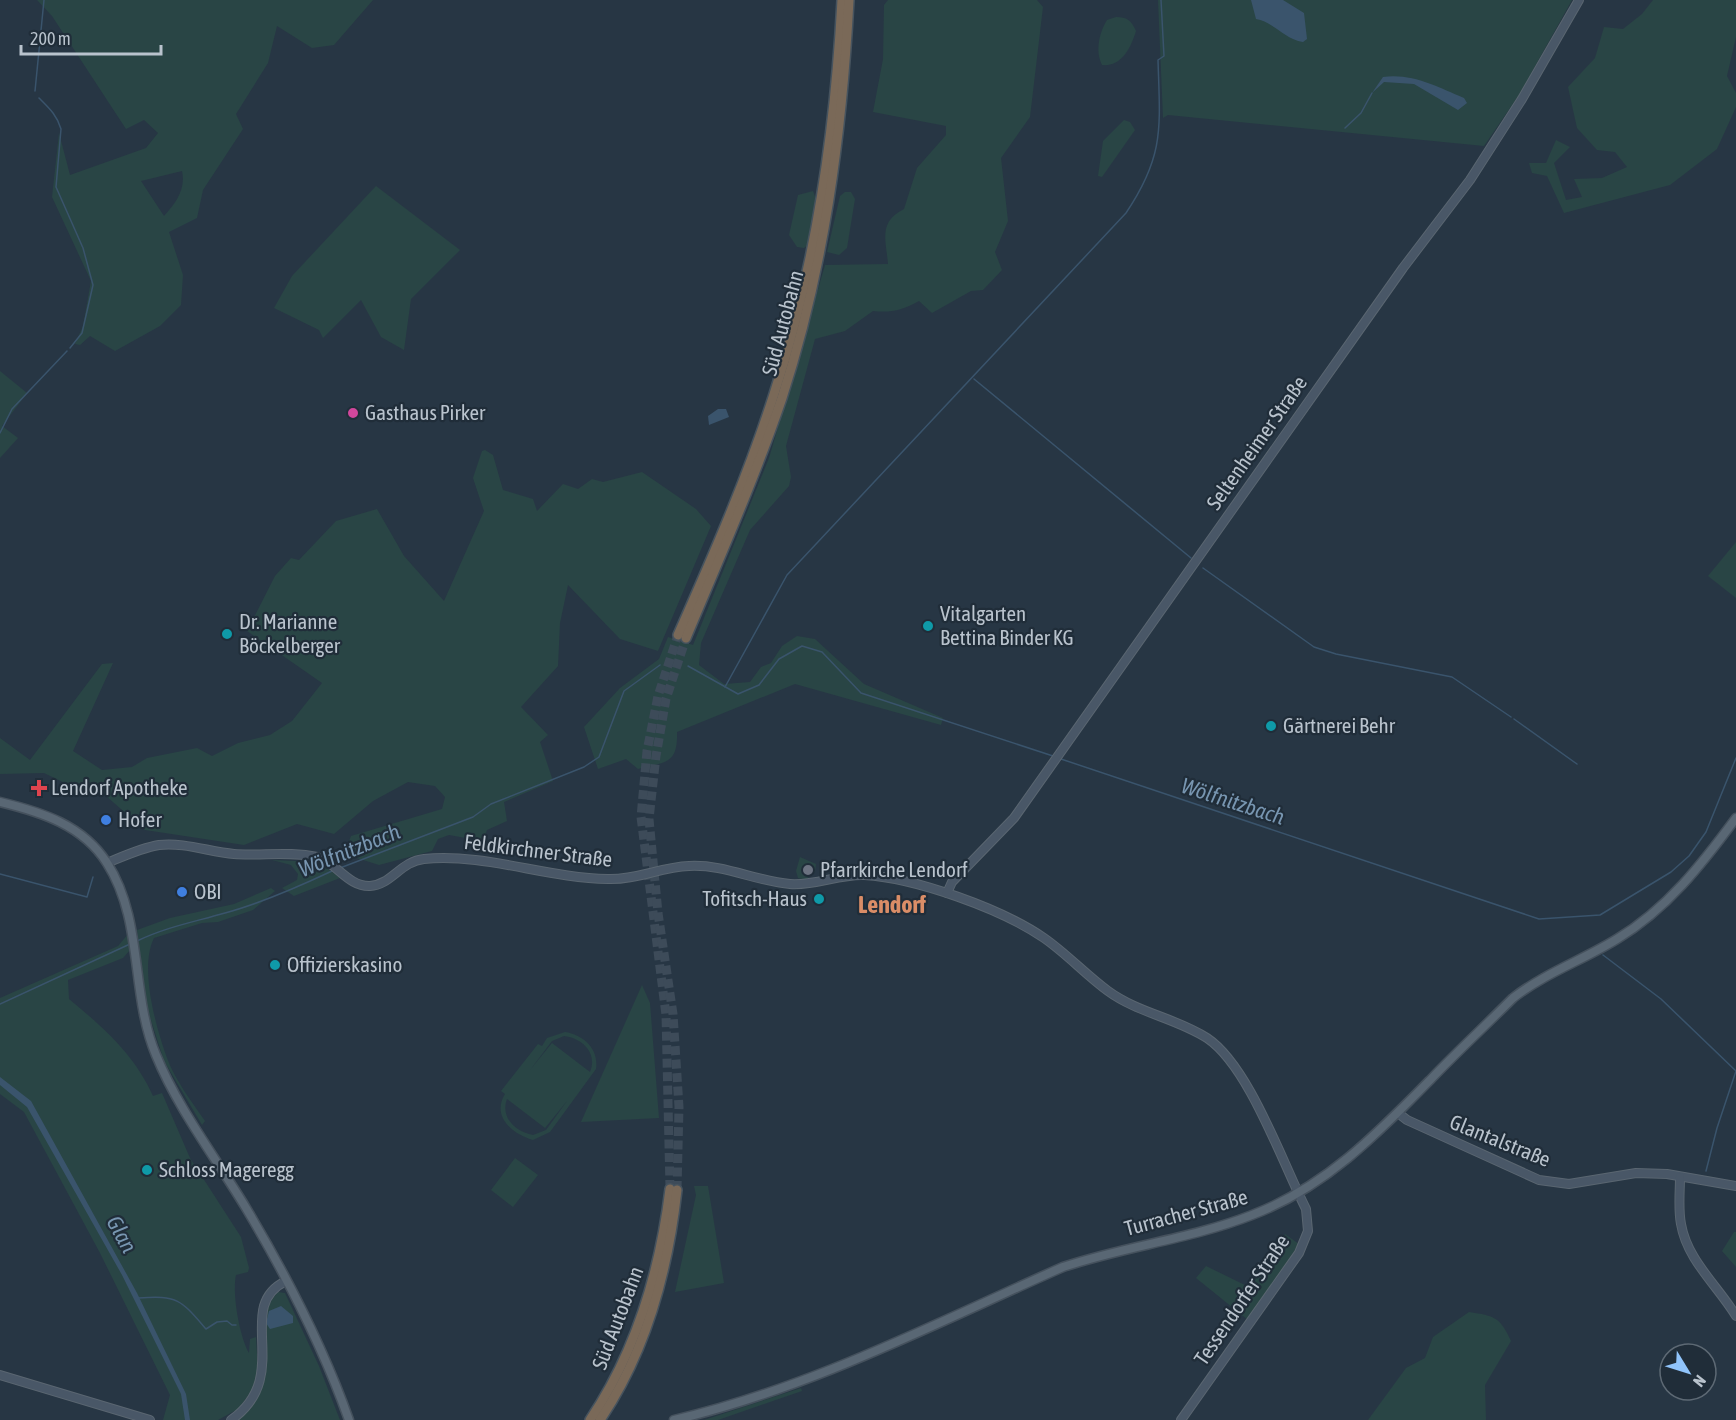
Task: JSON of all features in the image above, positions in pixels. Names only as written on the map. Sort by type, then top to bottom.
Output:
[{"type":"highway","name":"Süd Autobahn","points":[[842,0],[837,78],[825,184],[792,336],[756,448],[682,637],[763,451],[782,395],[810,297],[839,131],[849,0]]},
{"type":"highway","name":"Süd Autobahn","points":[[590,1420],[613,1382],[647,1305],[674,1189],[666,1263],[654,1306],[621,1383],[600,1420]]},
{"type":"main road","name":"Seltenheimer Straße","points":[[947,894],[952,882],[1014,818],[1403,268],[1470,180],[1522,99],[1579,0]]},
{"type":"main road","points":[[0,802],[39,812],[61,821],[91,844],[107,863],[126,903],[132,930],[142,1010],[160,1064],[286,1281],[318,1344],[349,1420]]},
{"type":"main road","name":"Turracher Straße","points":[[674,1420],[805,1380],[1063,1267],[1100,1254],[1227,1224],[1254,1215],[1298,1193],[1352,1157],[1513,998],[1536,981],[1617,939],[1661,906],[1695,871],[1736,818]]},
{"type":"main road","name":"Feldkirchner Straße","points":[[107,863],[144,848],[167,845],[235,854],[313,856],[332,865],[362,886],[379,884],[410,862],[436,858],[479,861],[598,879],[642,876],[666,869],[701,866],[765,881],[799,885],[844,876],[890,878],[947,894],[1029,929],[1128,1004],[1198,1033],[1222,1050],[1246,1084],[1298,1193]]},
{"type":"main road","name":"Glantalstraße","points":[[1398,1113],[1417,1125],[1539,1180],[1569,1184],[1636,1173],[1736,1185]]},
{"type":"main road","points":[[1680,1177],[1680,1216],[1684,1238],[1691,1253],[1736,1316]]},
{"type":"main road","name":"Tessendorfer Straße","points":[[1181,1420],[1299,1253],[1305,1240],[1308,1220],[1298,1193]]},
{"type":"main road","points":[[231,1420],[246,1407],[259,1385],[264,1361],[261,1325],[263,1307],[272,1290],[286,1281]]},
{"type":"main road","points":[[0,1376],[150,1420]]},
{"type":"green space","points":[[37,0],[373,0],[334,45],[312,48],[277,26],[268,63],[236,114],[243,129],[203,190],[197,218],[169,232],[183,275],[181,305],[160,326],[115,351],[90,336],[80,345],[75,344],[83,326],[91,281],[52,197],[59,133],[70,175],[146,148],[158,133],[144,120],[126,129],[52,16]],"holes":[[[182,171],[183,178],[179,195],[164,216],[141,181]]]},
{"type":"green space","points":[[888,0],[1037,0],[1043,7],[1030,117],[1001,158],[1008,221],[995,252],[1002,270],[983,290],[971,291],[932,313],[919,301],[897,310],[873,311],[845,331],[815,339],[786,446],[791,477],[789,486],[750,530],[701,643],[699,665],[724,684],[750,682],[761,667],[771,663],[782,646],[797,636],[815,639],[864,684],[943,718],[941,725],[795,684],[677,732],[675,750],[672,756],[663,763],[638,769],[626,759],[598,769],[584,727],[620,688],[659,659],[668,637],[693,645],[769,458],[825,265],[888,264],[885,239],[887,226],[896,214],[904,209],[917,168],[946,135],[946,126],[873,112],[883,59],[884,5]]},
{"type":"green space","points":[[1158,0],[1572,0],[1519,95],[1484,146],[1168,115],[1163,118]]},
{"type":"green space","points":[[1653,0],[1736,0],[1736,37],[1727,76],[1736,93],[1736,107],[1717,149],[1670,185],[1564,213],[1547,176],[1532,173],[1529,163],[1546,163],[1556,140],[1570,147],[1554,163],[1566,200],[1582,197],[1574,179],[1602,178],[1627,167],[1615,152],[1597,150],[1577,128],[1568,87],[1595,58],[1604,27],[1623,29],[1642,14]]},
{"type":"green space","points":[[1116,17],[1128,20],[1136,31],[1125,55],[1115,63],[1102,65],[1098,48],[1100,36],[1107,20]]},
{"type":"green space","points":[[1124,120],[1130,122],[1135,130],[1102,177],[1098,176],[1103,141]]},
{"type":"green space","points":[[376,186],[460,250],[411,299],[404,350],[381,337],[361,300],[323,338],[319,330],[274,308],[292,276]]},
{"type":"green space","points":[[813,191],[816,199],[808,245],[804,248],[797,247],[789,235],[798,195]]},
{"type":"green space","points":[[845,192],[851,192],[855,199],[847,248],[839,255],[827,252],[840,196]]},
{"type":"green space","points":[[0,371],[27,393],[2,426],[18,438],[0,458]]},
{"type":"green space","points":[[485,450],[493,455],[503,490],[533,499],[537,511],[563,484],[578,489],[592,479],[603,482],[642,472],[696,509],[711,526],[658,651],[620,639],[568,585],[560,623],[558,666],[521,707],[548,735],[540,742],[553,781],[504,802],[507,821],[487,830],[483,841],[449,835],[438,839],[432,851],[379,865],[344,854],[351,836],[442,809],[445,797],[435,786],[408,782],[373,801],[334,834],[297,824],[244,845],[145,830],[90,782],[69,785],[44,773],[0,774],[0,738],[30,760],[102,664],[113,663],[73,751],[102,770],[132,767],[147,758],[197,748],[212,756],[238,743],[270,735],[292,721],[322,683],[247,631],[275,576],[291,558],[299,560],[336,521],[377,509],[404,556],[444,601],[484,511],[473,478],[482,451]]},
{"type":"green space","points":[[1736,542],[1736,598],[1708,576]]},
{"type":"green space","points":[[800,857],[816,864],[815,872],[805,880],[798,878],[796,871]]},
{"type":"green space","points":[[272,860],[319,862],[340,878],[294,896],[282,888],[297,880],[298,874],[291,865]]},
{"type":"green space","points":[[271,888],[275,891],[253,910],[218,922],[202,923],[154,938],[150,950],[149,981],[158,1030],[174,1074],[205,1121],[202,1125],[164,1061],[147,1008],[137,930],[170,918],[234,904]]},
{"type":"green space","points":[[129,933],[130,950],[123,958],[68,980],[69,999],[117,1043],[137,1067],[153,1096],[162,1093],[190,1158],[241,1237],[249,1268],[248,1272],[236,1275],[236,1303],[239,1325],[249,1353],[250,1339],[256,1337],[258,1372],[253,1389],[238,1409],[218,1420],[163,1420],[170,1395],[100,1253],[24,1112],[0,1094],[0,998],[118,946]]},
{"type":"green space","points":[[642,985],[650,1003],[659,1118],[581,1122]]},
{"type":"green space","points":[[565,1032],[578,1036],[593,1049],[596,1069],[550,1132],[533,1140],[518,1134],[502,1117],[501,1102],[505,1094],[501,1091],[538,1044],[542,1046],[547,1038]],"holes":[[[564,1036],[577,1040],[587,1048],[592,1059],[590,1072],[552,1043],[530,1070],[552,1041]],[[507,1099],[545,1128],[567,1101],[546,1130],[533,1135],[521,1131],[511,1123],[506,1112]]]},
{"type":"green space","points":[[515,1158],[538,1175],[513,1207],[491,1190]]},
{"type":"green space","points":[[694,1186],[708,1186],[724,1283],[675,1292],[696,1195]]},
{"type":"green space","points":[[1736,1232],[1736,1267],[1722,1251]]},
{"type":"green space","points":[[1285,1234],[1299,1244],[1248,1320],[1196,1278],[1206,1266],[1249,1287]]},
{"type":"green space","points":[[278,1292],[285,1293],[319,1366],[340,1420],[237,1420],[257,1399],[264,1381],[264,1328],[270,1304]]},
{"type":"green space","points":[[1469,1312],[1496,1319],[1511,1341],[1485,1385],[1486,1420],[1368,1420],[1406,1368],[1425,1358],[1433,1337]]},
{"type":"green space","points":[[801,1388],[802,1391],[718,1420],[704,1420]]},
{"type":"water","points":[[1251,0],[1283,0],[1304,13],[1307,39],[1303,42],[1296,40],[1268,23],[1256,19]]},
{"type":"water","points":[[1383,77],[1405,77],[1425,82],[1464,98],[1467,103],[1458,110],[1414,84],[1384,82],[1372,93]]},
{"type":"water","points":[[718,409],[726,409],[729,417],[709,425],[708,416]]},
{"type":"water","points":[[0,1077],[31,1101],[137,1293],[186,1394],[190,1420],[185,1420],[181,1394],[122,1275],[27,1107],[0,1085]]},
{"type":"water","points":[[281,1306],[293,1316],[293,1323],[270,1329],[266,1323],[269,1311]]},
{"type":"waterway","points":[[35,91],[44,0]]},
{"type":"waterway","points":[[725,687],[787,575],[1126,213],[1139,193],[1154,157],[1159,123],[1158,60],[1164,56],[1161,0]]},
{"type":"waterway","points":[[1345,128],[1361,113],[1372,93]]},
{"type":"waterway","points":[[39,98],[55,116],[61,129],[56,187],[83,248],[93,285],[82,333],[70,348]]},
{"type":"waterway","points":[[0,433],[12,409],[67,351]]},
{"type":"waterway","points":[[974,379],[1191,558]]},
{"type":"waterway","points":[[1203,568],[1314,647],[1336,654],[1452,677],[1511,717]]},
{"type":"waterway","name":"Wölfnitzbach","points":[[688,666],[738,694],[759,685],[779,659],[802,646],[822,652],[861,693],[1053,756]]},
{"type":"waterway","name":"Wölfnitzbach","points":[[340,868],[473,817],[491,804],[584,767],[599,757],[624,691],[660,665]]},
{"type":"waterway","points":[[1514,719],[1577,764]]},
{"type":"waterway","name":"Wölfnitzbach","points":[[1061,759],[1539,919],[1600,915],[1671,872],[1689,856],[1706,832],[1736,758]]},
{"type":"waterway","name":"Wölfnitzbach","points":[[137,941],[169,928],[253,904],[332,871]]},
{"type":"waterway","points":[[0,874],[87,897],[93,877]]},
{"type":"waterway","name":"Wölfnitzbach","points":[[0,1004],[130,944]]},
{"type":"waterway","points":[[1603,955],[1661,999],[1736,1071],[1717,1128],[1706,1171]]},
{"type":"waterway","points":[[139,1298],[162,1298],[178,1302],[206,1329],[217,1322],[227,1321],[236,1325]]},
{"type":"tunnel","points":[[670,1189],[666,1015],[641,817],[647,751],[658,696],[678,635]]},
{"type":"tunnel","points":[[677,1190],[679,1107],[673,1014],[658,913],[649,819],[656,756],[666,699],[686,638]]},
{"type":"place","name":"Gasthaus Pirker","points":[[353,413]]},
{"type":"place","name":"Vitalgarten Bettina Binder KG","points":[[928,626]]},
{"type":"place","name":"Dr. Marianne Böckelberger","points":[[227,634]]},
{"type":"place","name":"Gärtnerei Behr","points":[[1271,726]]},
{"type":"place","name":"Lendorf Apotheke","points":[[39,788]]},
{"type":"place","name":"Hofer","points":[[106,820]]},
{"type":"place","name":"Pfarrkirche Lendorf","points":[[808,870]]},
{"type":"place","name":"OBI","points":[[182,892]]},
{"type":"place","name":"Tofitsch-Haus","points":[[819,899]]},
{"type":"place","name":"Offizierskasino","points":[[275,965]]},
{"type":"place","name":"Schloss Mageregg","points":[[147,1170]]},
{"type":"district","name":"Lendorf","points":[[892,905]]},
{"type":"water label","name":"Glan","points":[[122,1234]]}]
